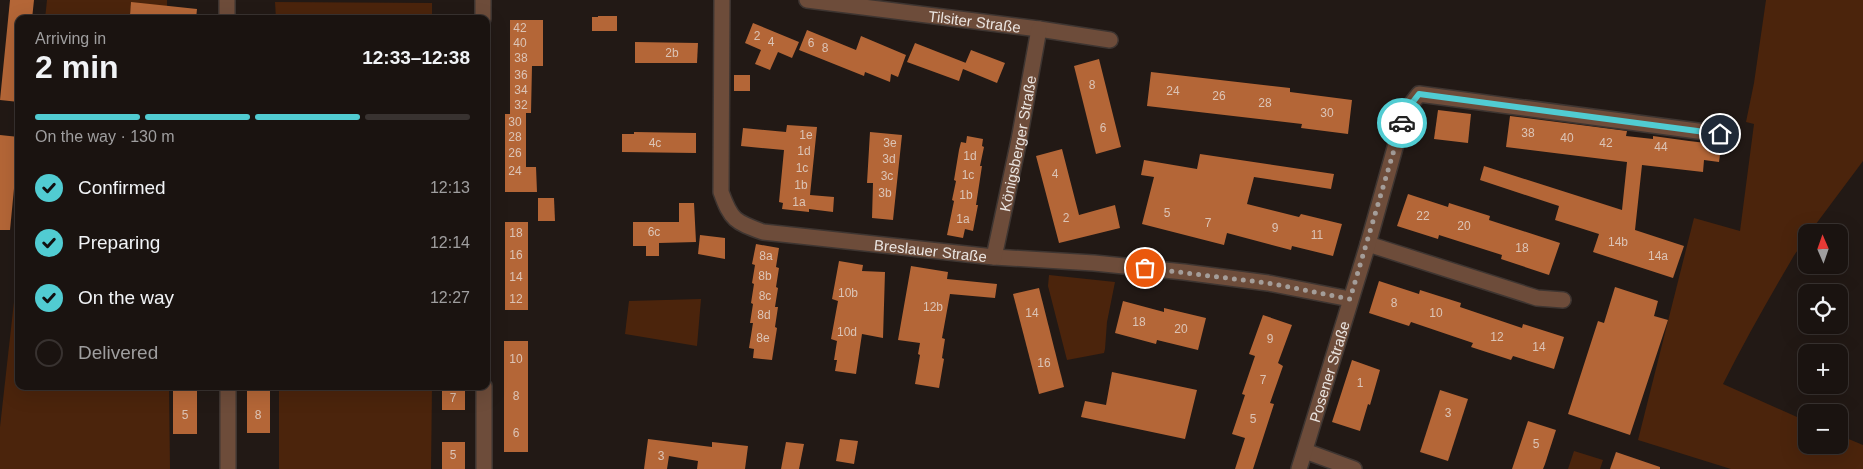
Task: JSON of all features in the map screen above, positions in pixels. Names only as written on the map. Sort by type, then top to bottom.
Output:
[{"type":"street","points":[[227,0],[227,15]]},
{"type":"street","points":[[484,0],[484,15]]},
{"type":"street","name":"Breslauer Straße","points":[[722,0],[721,192],[728,212],[742,224],[763,232],[994,257],[1094,263],[1184,272],[1268,283],[1350,299]]},
{"type":"street","name":"Tilsiter Straße","points":[[807,0],[1039,29],[1110,40]]},
{"type":"street","name":"Königsberger Straße","points":[[994,257],[1019,140],[1039,29]]},
{"type":"street","name":"Posener Straße","points":[[1299,469],[1368,244],[1405,112],[1419,94],[1720,134]]},
{"type":"street","points":[[1368,244],[1537,298],[1563,300]]},
{"type":"street","points":[[228,390],[228,469]]},
{"type":"street","points":[[484,390],[484,469]]},
{"type":"street","points":[[1305,451],[1354,469]]},
{"type":"shaded area","points":[[47,0],[167,0],[167,15],[45,15]]},
{"type":"shaded area","points":[[1766,0],[1863,0],[1863,161],[1816,224],[1798,224],[1798,250],[1765,305],[1723,384],[1798,417],[1798,454],[1848,454],[1848,439],[1863,445],[1863,469],[1731,469],[1638,440],[1694,218],[1740,231],[1754,124],[1746,122],[1754,83]]},
{"type":"shaded area","points":[[275,2],[432,3],[432,15],[276,15]]},
{"type":"shaded area","points":[[1049,275],[1115,282],[1107,322],[1104,353],[1067,360],[1048,286]]},
{"type":"shaded area","points":[[15,293],[15,390],[169,390],[170,469],[0,469],[0,427]]},
{"type":"shaded area","points":[[701,299],[697,346],[625,334],[629,301]]},
{"type":"shaded area","points":[[279,390],[432,390],[431,469],[279,469]]},
{"type":"shaded area","points":[[1574,451],[1603,460],[1600,469],[1568,469]]},
{"type":"building","points":[[10,0],[34,0],[32,15],[15,15],[15,102],[0,100]]},
{"type":"building","points":[[131,2],[197,9],[196,15],[130,15]]},
{"type":"building","points":[[617,16],[617,31],[592,31],[592,17]]},
{"type":"building","points":[[510,20],[543,20],[543,66],[532,66],[531,113],[526,113],[526,167],[536,167],[537,192],[505,192],[505,114],[510,114]]},
{"type":"building","points":[[753,23],[799,42],[792,58],[778,52],[770,70],[755,64],[761,50],[745,43]]},
{"type":"building","points":[[807,30],[856,50],[861,36],[906,55],[898,77],[891,74],[890,82],[865,72],[864,76],[799,50]]},
{"type":"building","points":[[635,42],[698,43],[697,63],[635,63]]},
{"type":"building","points":[[915,43],[966,63],[971,50],[1005,63],[997,83],[963,69],[959,81],[907,62]]},
{"type":"building","points":[[1099,59],[1121,147],[1096,154],[1074,66]]},
{"type":"building","points":[[1151,72],[1290,88],[1290,92],[1352,100],[1348,134],[1301,128],[1302,124],[1147,106]]},
{"type":"building","points":[[734,75],[750,75],[750,91],[734,91]]},
{"type":"building","points":[[1438,110],[1471,114],[1468,143],[1434,139]]},
{"type":"building","points":[[1510,116],[1627,131],[1626,136],[1653,139],[1653,136],[1706,143],[1706,146],[1721,147],[1719,162],[1704,160],[1703,172],[1642,165],[1635,230],[1684,246],[1673,278],[1593,252],[1599,234],[1555,220],[1559,206],[1480,180],[1484,166],[1622,210],[1627,162],[1506,147]]},
{"type":"building","points":[[787,125],[817,127],[810,195],[834,197],[833,212],[809,209],[809,212],[782,209],[783,203],[779,202],[784,150],[741,146],[743,128],[786,132]]},
{"type":"building","points":[[634,132],[696,133],[696,153],[622,152],[622,134],[634,134]]},
{"type":"building","points":[[870,132],[902,135],[893,220],[872,218],[873,183],[867,183]]},
{"type":"building","points":[[0,135],[15,137],[15,178],[10,230],[0,230]]},
{"type":"building","points":[[967,136],[983,139],[982,146],[984,147],[980,166],[982,166],[976,205],[978,205],[973,231],[965,229],[963,238],[947,235],[954,201],[952,200],[959,150],[961,142],[966,143]]},
{"type":"building","points":[[1062,149],[1079,215],[1115,205],[1120,228],[1059,243],[1036,156]]},
{"type":"building","points":[[1200,154],[1334,174],[1331,189],[1254,177],[1247,204],[1299,217],[1301,214],[1342,224],[1333,256],[1292,246],[1291,250],[1227,233],[1224,245],[1142,224],[1154,177],[1141,175],[1144,160],[1197,169]]},
{"type":"building","points":[[1408,194],[1448,207],[1449,203],[1490,216],[1489,220],[1560,243],[1549,275],[1501,259],[1502,255],[1439,235],[1438,239],[1397,226]]},
{"type":"building","points":[[538,198],[554,198],[555,221],[538,221]]},
{"type":"building","points":[[679,203],[694,203],[696,242],[659,243],[659,256],[646,256],[646,246],[633,246],[633,222],[679,222]]},
{"type":"building","points":[[505,222],[528,222],[528,310],[505,310]]},
{"type":"building","points":[[700,235],[725,238],[725,259],[698,254]]},
{"type":"building","points":[[756,244],[779,248],[776,267],[779,268],[776,287],[778,288],[775,307],[778,307],[775,327],[777,328],[772,360],[753,358],[754,349],[749,348],[753,323],[750,323],[755,265],[752,264]]},
{"type":"building","points":[[839,261],[863,265],[862,271],[885,272],[883,338],[862,334],[856,374],[835,371],[837,360],[834,360],[837,341],[831,339],[838,301],[832,299]]},
{"type":"building","points":[[911,266],[948,272],[947,279],[997,284],[995,298],[950,294],[942,338],[945,339],[942,358],[944,359],[939,388],[915,384],[920,343],[898,340]]},
{"type":"building","points":[[1379,281],[1419,294],[1420,290],[1461,303],[1460,307],[1522,328],[1523,324],[1564,337],[1554,369],[1513,356],[1511,360],[1471,347],[1473,343],[1411,322],[1409,326],[1369,313]]},
{"type":"building","points":[[1615,287],[1658,301],[1654,316],[1668,320],[1630,435],[1568,414],[1598,321],[1604,323]]},
{"type":"building","points":[[1039,288],[1064,387],[1039,394],[1013,294]]},
{"type":"building","points":[[1123,301],[1164,312],[1164,308],[1206,318],[1198,350],[1157,340],[1156,344],[1115,333]]},
{"type":"building","points":[[1263,315],[1292,325],[1278,363],[1283,366],[1270,403],[1274,404],[1253,469],[1235,469],[1245,438],[1232,434],[1245,395],[1242,394],[1255,356],[1249,354]]},
{"type":"building","points":[[504,341],[528,341],[528,452],[504,452]]},
{"type":"building","points":[[1352,360],[1380,370],[1360,431],[1332,422]]},
{"type":"building","points":[[1112,372],[1197,390],[1185,439],[1081,417],[1085,401],[1106,405]]},
{"type":"building","points":[[173,390],[197,390],[197,434],[173,434]]},
{"type":"building","points":[[247,390],[270,390],[270,433],[247,433]]},
{"type":"building","points":[[442,390],[465,390],[465,410],[442,410]]},
{"type":"building","points":[[1440,390],[1468,399],[1448,461],[1420,452]]},
{"type":"building","points":[[1528,421],[1556,430],[1545,464],[1543,469],[1512,469]]},
{"type":"building","points":[[648,439],[712,447],[712,442],[748,446],[745,469],[697,469],[698,461],[669,456],[667,469],[644,469]]},
{"type":"building","points":[[840,439],[858,441],[854,464],[836,461]]},
{"type":"building","points":[[442,442],[465,442],[465,469],[442,469]]},
{"type":"building","points":[[786,442],[804,444],[799,469],[781,469]]},
{"type":"building","points":[[1616,452],[1660,467],[1660,469],[1610,469]]},
{"type":"way so far","points":[[1145,268],[1268,283],[1350,299],[1368,244],[1402,123]]},
{"type":"route","points":[[1402,123],[1405,112],[1419,94],[1720,134]]}]
